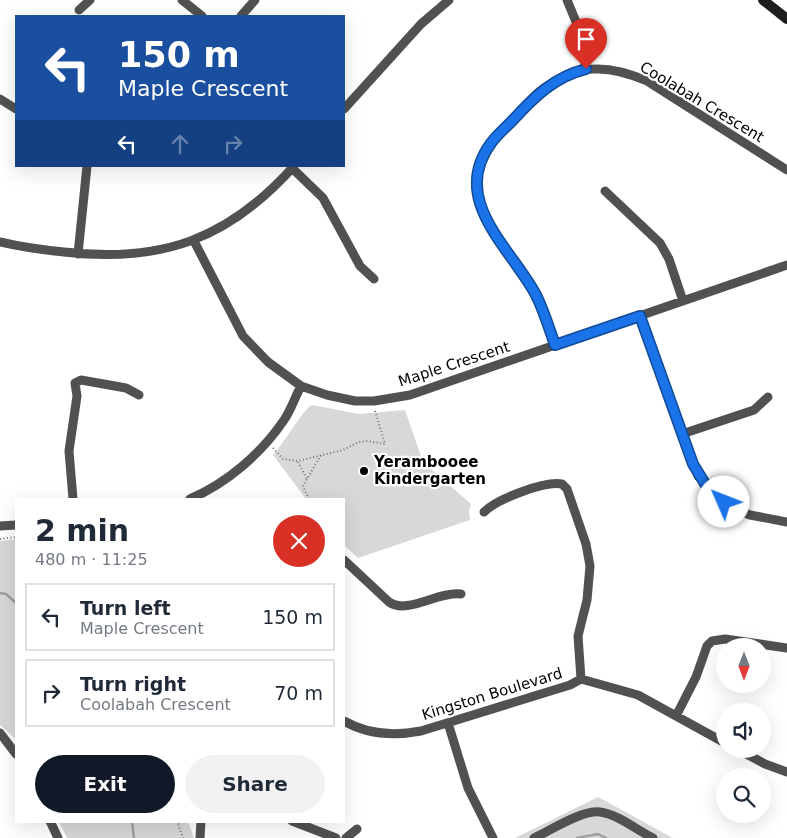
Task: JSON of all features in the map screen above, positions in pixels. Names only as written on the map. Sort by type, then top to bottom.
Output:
[{"type":"street","points":[[79,10],[90,0]]},
{"type":"street","points":[[182,0],[201,15]]},
{"type":"street","points":[[241,15],[255,0]]},
{"type":"street","points":[[345,108],[415,31],[450,0]]},
{"type":"street","points":[[566,0],[579,29],[586,69]]},
{"type":"street","points":[[763,0],[787,19]]},
{"type":"street","name":"Coolabah Crescent","points":[[555,345],[536,294],[482,212],[476,185],[482,158],[491,143],[539,92],[560,78],[586,69],[613,69],[647,81],[787,170]]},
{"type":"street","points":[[0,99],[15,108]]},
{"type":"street","points":[[78,254],[87,167]]},
{"type":"street","points":[[0,242],[78,254],[134,254],[163,250],[194,241],[240,216],[265,198],[293,167],[323,198],[360,266],[374,279]]},
{"type":"street","points":[[605,190],[660,243],[669,259],[682,301]]},
{"type":"street","name":"Maple Crescent","points":[[194,241],[243,336],[268,362],[301,386],[327,396],[355,401],[374,401],[410,395],[787,265]]},
{"type":"street","points":[[640,316],[698,476],[724,502],[750,515],[787,522]]},
{"type":"street","points":[[73,498],[69,451],[77,396],[75,383],[81,380],[126,388],[139,395]]},
{"type":"street","points":[[194,498],[208,495],[244,465],[267,441],[284,420],[301,386]]},
{"type":"street","points":[[682,434],[754,410],[768,397]]},
{"type":"street","points":[[484,512],[497,502],[548,484],[562,484],[567,489],[586,544],[590,566],[587,600],[578,636],[581,679]]},
{"type":"street","points":[[0,526],[15,525]]},
{"type":"street","points":[[345,561],[389,602],[398,607],[444,594],[461,594]]},
{"type":"street","points":[[676,716],[696,677],[707,646],[712,641],[725,639],[787,648]]},
{"type":"street","name":"Kingston Boulevard","points":[[345,720],[363,729],[388,734],[421,731],[570,685],[581,679],[638,695],[716,738]]},
{"type":"street","points":[[448,723],[468,788],[493,838]]},
{"type":"street","points":[[0,733],[15,753]]},
{"type":"street","points":[[754,758],[787,772]]},
{"type":"street","points":[[534,838],[584,814],[598,812],[610,815],[652,838]]},
{"type":"street","points":[[51,823],[58,838]]},
{"type":"street","points":[[200,838],[201,823]]},
{"type":"street","points":[[297,823],[336,838]]},
{"type":"street","points":[[346,838],[357,829]]},
{"type":"path","points":[[267,441],[283,459],[298,462],[322,454],[343,450],[367,441],[386,444],[374,401]]},
{"type":"path","points":[[309,498],[303,486],[322,454]]},
{"type":"path","points":[[298,462],[307,479]]},
{"type":"path","points":[[0,539],[15,538]]},
{"type":"path","points":[[177,823],[183,838]]},
{"type":"shaded area","points":[[312,405],[359,414],[405,410],[423,462],[471,504],[469,510],[470,520],[358,558],[345,546],[345,498],[305,498],[273,455]]},
{"type":"shaded area","points":[[15,539],[15,739],[0,725],[0,541]]},
{"type":"shaded area","points":[[598,797],[673,838],[515,838]]},
{"type":"shaded area","points":[[60,823],[189,823],[194,838],[67,838]]},
{"type":"waterway","points":[[0,593],[6,594],[15,602]]},
{"type":"waterway","points":[[132,823],[134,838]]},
{"type":"waterway","points":[[577,838],[598,834],[606,838]]},
{"type":"place","name":"Yerambooee Kindergarten","points":[[364,471]]},
{"type":"route","points":[[586,69],[560,78],[539,92],[491,143],[482,158],[476,185],[482,212],[536,294],[555,345],[640,316],[698,476],[724,502]]}]
